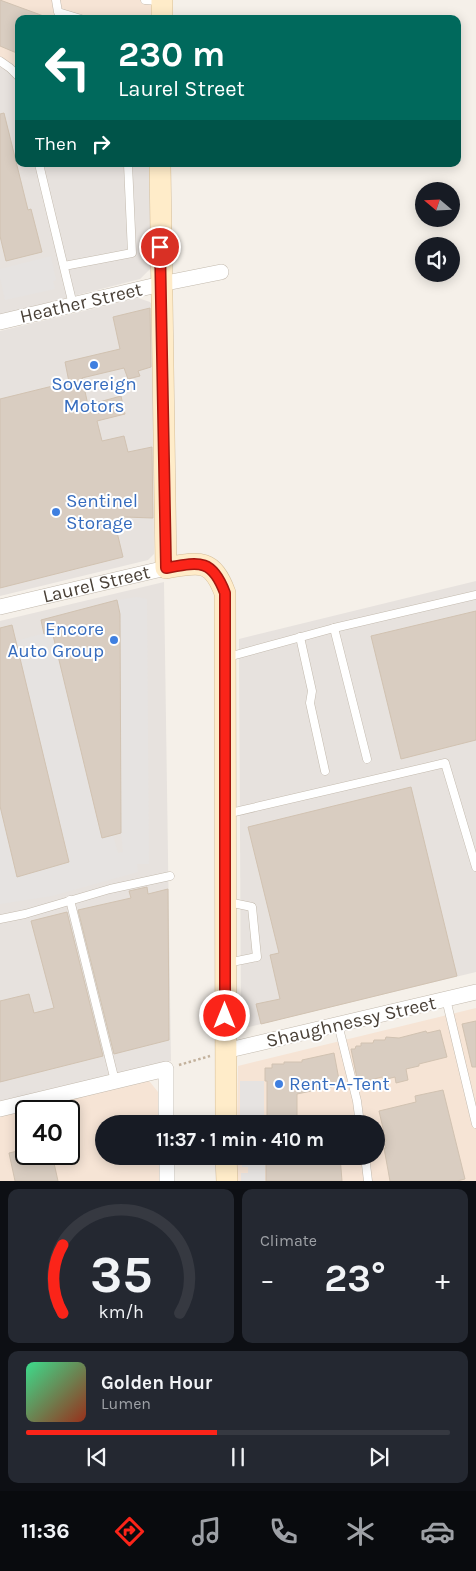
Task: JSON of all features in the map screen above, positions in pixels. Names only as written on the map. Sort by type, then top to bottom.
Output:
[{"type":"street","points":[[160,167],[166,568]]},
{"type":"street","name":"Heather Street","points":[[0,321],[221,272]]},
{"type":"street","name":"Laurel Street","points":[[0,607],[166,568],[184,565],[210,567],[219,576],[225,593],[224,659]]},
{"type":"street","points":[[224,659],[226,1115]]},
{"type":"street","name":"Shaughnessy Street","points":[[225,1051],[476,992]]},
{"type":"street","points":[[0,1109],[166,1069],[166,1115]]},
{"type":"street","points":[[167,1165],[167,1181]]},
{"type":"street","points":[[226,1165],[227,1181]]},
{"type":"lane","points":[[56,0],[58,12],[68,15]]},
{"type":"lane","points":[[0,61],[15,73]]},
{"type":"lane","points":[[39,167],[73,305]]},
{"type":"lane","points":[[64,266],[132,253],[128,167]]},
{"type":"lane","points":[[224,659],[334,628],[476,595]]},
{"type":"lane","points":[[334,628],[367,759]]},
{"type":"lane","points":[[300,637],[312,691],[310,703],[325,771]]},
{"type":"lane","points":[[224,814],[445,763],[476,867]]},
{"type":"lane","points":[[0,919],[25,914],[110,888],[170,876]]},
{"type":"lane","points":[[70,900],[115,1081]]},
{"type":"lane","points":[[225,901],[252,907],[257,957],[225,964]]},
{"type":"lane","points":[[446,999],[476,1124]]},
{"type":"lane","points":[[338,1024],[359,1115]]},
{"type":"lane","points":[[366,1165],[368,1181]]},
{"type":"path","points":[[166,1069],[225,1051]]},
{"type":"shaded area","points":[[0,0],[157,0],[156,15],[15,15],[15,73],[0,67]]},
{"type":"shaded area","points":[[0,67],[15,73],[15,167],[152,167],[151,268],[140,279],[0,315]]},
{"type":"shaded area","points":[[51,256],[56,280],[53,281],[55,289],[5,300],[0,269]]},
{"type":"shaded area","points":[[138,298],[150,302],[153,307],[154,554],[148,560],[0,596],[0,331]]},
{"type":"shaded area","points":[[476,581],[476,972],[241,1029],[239,639]]},
{"type":"shaded area","points":[[164,582],[171,1061],[0,1101],[0,621]]},
{"type":"shaded area","points":[[137,597],[147,599],[149,864],[137,864],[138,872],[52,896],[0,904],[0,806],[69,862],[16,641],[52,631],[102,838],[113,835],[118,853],[123,852],[121,833],[120,614],[117,600]]},
{"type":"shaded area","points":[[476,1008],[476,1181],[236,1181],[236,1165],[385,1165],[385,1115],[237,1115],[238,1066]]},
{"type":"shaded area","points":[[146,1080],[158,1092],[161,1115],[95,1115],[95,1165],[161,1165],[161,1181],[0,1181],[0,1115],[15,1111],[15,1165],[80,1165],[80,1100],[63,1100]]},
{"type":"shaded area","points":[[240,1081],[264,1081],[264,1115],[240,1115]]},
{"type":"shaded area","points":[[242,1165],[265,1165],[265,1181],[241,1181],[241,1173],[248,1173],[248,1167],[242,1167]]},
{"type":"building","points":[[0,0],[41,15],[15,15],[15,52],[0,46]]},
{"type":"building","points":[[4,113],[15,157],[15,167],[17,167],[28,210],[31,209],[42,252],[6,261],[0,236],[0,114]]},
{"type":"building","points":[[150,308],[151,367],[138,371],[140,376],[128,379],[124,368],[82,378],[88,405],[121,396],[125,414],[97,421],[102,441],[124,436],[128,452],[152,447],[153,518],[124,517],[126,526],[116,528],[123,557],[0,588],[0,399],[69,382],[65,362],[120,349],[113,317]]},
{"type":"building","points":[[117,600],[120,614],[121,833],[102,838],[52,631],[44,634],[41,620]]},
{"type":"building","points":[[476,611],[476,740],[401,759],[371,636]]},
{"type":"building","points":[[12,625],[69,862],[17,877],[0,806],[0,628]]},
{"type":"building","points":[[411,787],[457,976],[261,1024],[256,1004],[280,999],[270,955],[279,953],[248,827]]},
{"type":"building","points":[[147,887],[148,894],[168,889],[169,1040],[114,1054],[78,910],[131,898],[129,891]]},
{"type":"building","points":[[67,912],[103,1056],[0,1082],[0,1001],[29,994],[34,1013],[54,1008],[31,921]]},
{"type":"building","points":[[476,1021],[476,1067],[472,1067],[462,1024]]},
{"type":"building","points":[[440,1030],[447,1057],[406,1069],[408,1080],[396,1083],[395,1077],[383,1080],[382,1077],[358,1083],[351,1049],[361,1046],[361,1043],[385,1040],[386,1037],[399,1038],[426,1031],[427,1033]]},
{"type":"building","points":[[334,1053],[340,1085],[297,1094],[297,1115],[267,1115],[265,1068],[272,1068],[272,1064],[302,1062],[302,1060]]},
{"type":"building","points":[[443,1090],[465,1179],[457,1181],[390,1181],[385,1154],[385,1115],[380,1115],[379,1111],[416,1102],[415,1096]]},
{"type":"building","points":[[15,1152],[15,1165],[54,1165],[58,1181],[15,1181],[9,1153]]},
{"type":"building","points":[[266,1165],[341,1165],[342,1181],[266,1181]]},
{"type":"place","name":"Sovereign Motors","points":[[94,365]]},
{"type":"place","name":"Sentinel Storage","points":[[56,512]]},
{"type":"place","name":"Encore Auto Group","points":[[114,640]]},
{"type":"place","name":"Rent-A-Tent","points":[[279,1084]]},
{"type":"route","points":[[160,247],[166,568],[192,564],[210,567],[219,576],[225,593],[225,1016]]}]
